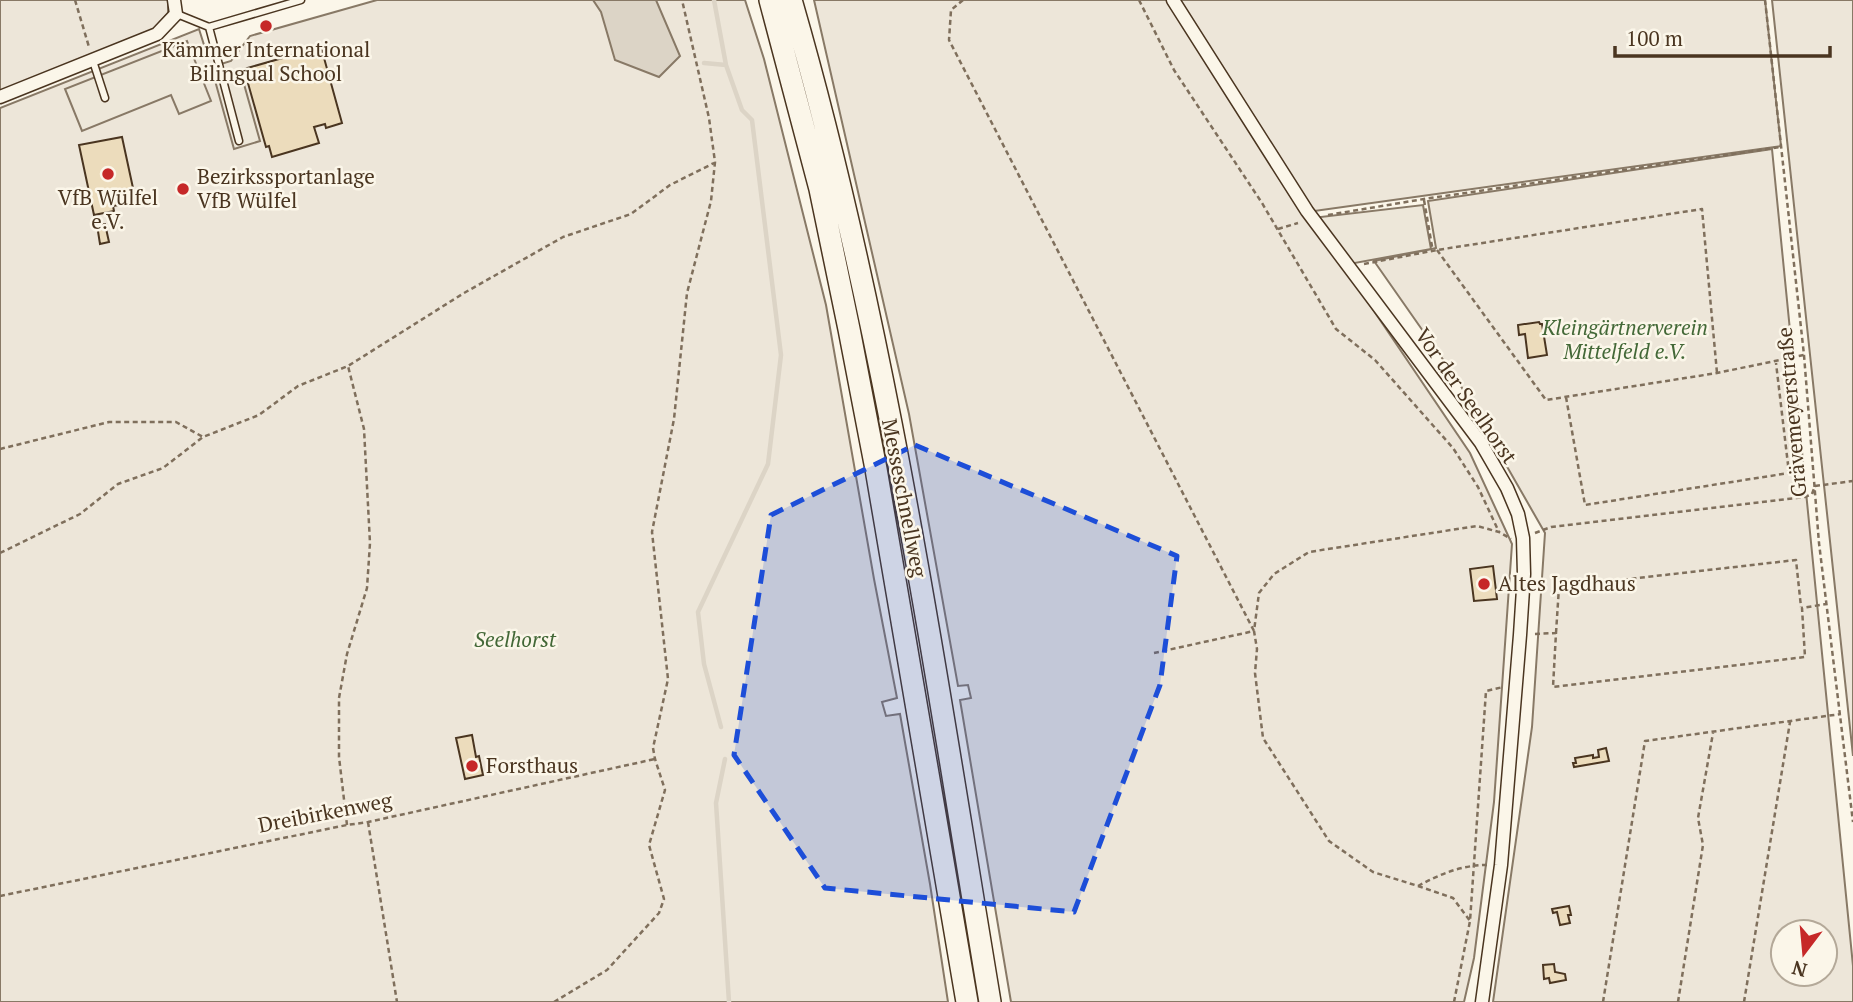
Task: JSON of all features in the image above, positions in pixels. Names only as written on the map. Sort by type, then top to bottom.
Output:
[{"type":"highway","name":"Messeschnellweg","points":[[769,0],[820,189],[849,329],[876,469],[967,1002]]},
{"type":"highway","name":"Messeschnellweg","points":[[792,0],[841,186],[871,326],[936,671],[990,1002]]},
{"type":"street","points":[[0,97],[157,34],[176,14],[174,0]]},
{"type":"street","name":"Vor der Seelhorst","points":[[1173,0],[1312,218],[1481,443],[1507,488],[1518,514],[1523,538],[1524,574],[1520,635],[1501,865],[1482,1002]]},
{"type":"lane","points":[[176,14],[209,27],[301,0]]},
{"type":"lane","points":[[209,27],[239,141]]},
{"type":"lane","points":[[93,61],[105,98]]},
{"type":"path","points":[[75,0],[93,61]]},
{"type":"path","points":[[554,1002],[607,970],[659,913],[664,899],[649,845],[665,790],[653,748],[668,679],[652,533],[674,419],[687,293],[711,201],[715,162],[709,118],[682,0]]},
{"type":"path","points":[[963,0],[951,10],[948,40],[1254,631]]},
{"type":"path","points":[[1139,0],[1174,70],[1262,203],[1336,329],[1375,360],[1453,448],[1478,487],[1499,532]]},
{"type":"path","name":"Grävemeyerstraße","points":[[1766,0],[1804,355],[1826,604],[1853,822]]},
{"type":"path","points":[[1278,229],[1312,218],[1424,199],[1781,146]]},
{"type":"path","points":[[0,553],[79,513],[118,484],[163,468],[203,437],[259,415],[298,386],[348,366],[464,293],[563,237],[631,214],[670,185],[715,162]]},
{"type":"path","points":[[1424,199],[1435,251],[1546,400],[1717,373],[1804,355]]},
{"type":"path","points":[[1347,266],[1702,209],[1717,373]]},
{"type":"path","points":[[1566,397],[1586,505],[1789,473],[1776,362]]},
{"type":"path","points":[[347,825],[339,757],[339,698],[346,654],[367,587],[370,543],[364,429],[348,366]]},
{"type":"path","points":[[0,449],[109,422],[176,422],[203,437]]},
{"type":"path","points":[[1471,920],[1453,898],[1373,872],[1329,841],[1263,738],[1255,673],[1257,649],[1254,631],[1259,593],[1274,574],[1309,552],[1477,526],[1499,532],[1516,542],[1546,528],[1805,497],[1812,494],[1815,486],[1853,481]]},
{"type":"path","points":[[1796,560],[1802,608],[1805,657],[1553,687],[1559,587],[1796,560]]},
{"type":"path","points":[[1802,608],[1826,604]]},
{"type":"path","points":[[1154,653],[1254,631]]},
{"type":"path","points":[[1520,635],[1556,634]]},
{"type":"path","points":[[1454,1002],[1471,920],[1486,691],[1516,683]]},
{"type":"path","points":[[1603,1002],[1645,741],[1841,714]]},
{"type":"path","points":[[1744,1002],[1790,721]]},
{"type":"path","points":[[1678,1002],[1703,845],[1698,818],[1713,732]]},
{"type":"path","name":"Dreibirkenweg","points":[[0,896],[368,822],[655,759]]},
{"type":"path","points":[[368,822],[397,1002]]},
{"type":"path","points":[[1418,886],[1440,874],[1473,865],[1501,865]]},
{"type":"highlighted area","points":[[915,445],[1177,556],[1160,685],[1074,912],[825,888],[734,755],[771,515]]},
{"type":"green space","points":[[0,0],[168,0],[168,13],[154,29],[0,91]]},
{"type":"green space","name":"Seelhorst","points":[[377,0],[745,0],[764,59],[826,305],[897,698],[882,702],[886,716],[900,714],[948,1002],[0,1002],[0,108],[199,29],[205,48],[215,46],[221,64],[231,61],[250,36]]},
{"type":"green space","points":[[814,0],[1765,0],[1781,146],[1307,212],[1470,453],[1512,544],[1494,802],[1474,958],[1464,1002],[1011,1002],[960,700],[971,698],[968,685],[958,686],[909,414]]},
{"type":"green space","points":[[1772,0],[1853,0],[1853,756]]},
{"type":"green space","name":"Kleingärtnerverein Mittelfeld e.V.","points":[[1772,149],[1853,966],[1853,1002],[1493,1002],[1532,727],[1545,533],[1458,381],[1374,261],[1436,248],[1428,201]]},
{"type":"shaded area","points":[[593,0],[656,0],[680,56],[659,77],[615,60],[601,12]]},
{"type":"shaded area","points":[[187,41],[211,101],[179,114],[171,95],[82,131],[65,89]]},
{"type":"shaded area","points":[[240,70],[260,141],[234,149],[214,77]]},
{"type":"shaded area","points":[[1423,205],[1431,249],[1344,265],[1312,218]]},
{"type":"building","points":[[321,47],[342,123],[326,128],[325,124],[314,127],[319,143],[272,157],[269,146],[266,147],[244,69]]},
{"type":"building","name":"VfB Wülfel e.V.","points":[[122,137],[136,202],[113,206],[114,211],[94,215],[79,145]]},
{"type":"building","points":[[105,224],[109,242],[100,244],[97,225]]},
{"type":"building","points":[[1539,322],[1542,324],[1547,355],[1528,358],[1525,334],[1519,335],[1518,325]]},
{"type":"building","name":"Altes Jagdhaus","points":[[1493,566],[1497,599],[1474,601],[1470,569]]},
{"type":"building","name":"Forsthaus","points":[[472,735],[483,775],[465,779],[456,738]]},
{"type":"building","points":[[1606,748],[1609,761],[1574,767],[1575,758],[1593,755],[1593,758],[1599,757],[1598,750]]},
{"type":"building","points":[[1569,906],[1570,923],[1560,925],[1557,912],[1553,913],[1552,909]]},
{"type":"building","points":[[1554,964],[1555,972],[1565,974],[1566,980],[1550,983],[1549,978],[1544,979],[1543,965]]},
{"type":"waterway","points":[[714,0],[726,65]]},
{"type":"waterway","points":[[704,63],[726,65],[742,110],[752,120],[781,355],[768,464],[698,612],[704,664],[721,727]]},
{"type":"waterway","points":[[725,759],[716,803],[729,1002]]},
{"type":"place","name":"Kämmer International Bilingual School","points":[[266,26]]},
{"type":"place","name":"VfB Wülfel e.V.","points":[[108,174]]},
{"type":"place","name":"Bezirkssportanlage VfB Wülfel","points":[[183,189]]},
{"type":"place","name":"Altes Jagdhaus","points":[[1484,584]]},
{"type":"place","name":"Forsthaus","points":[[472,766]]}]
